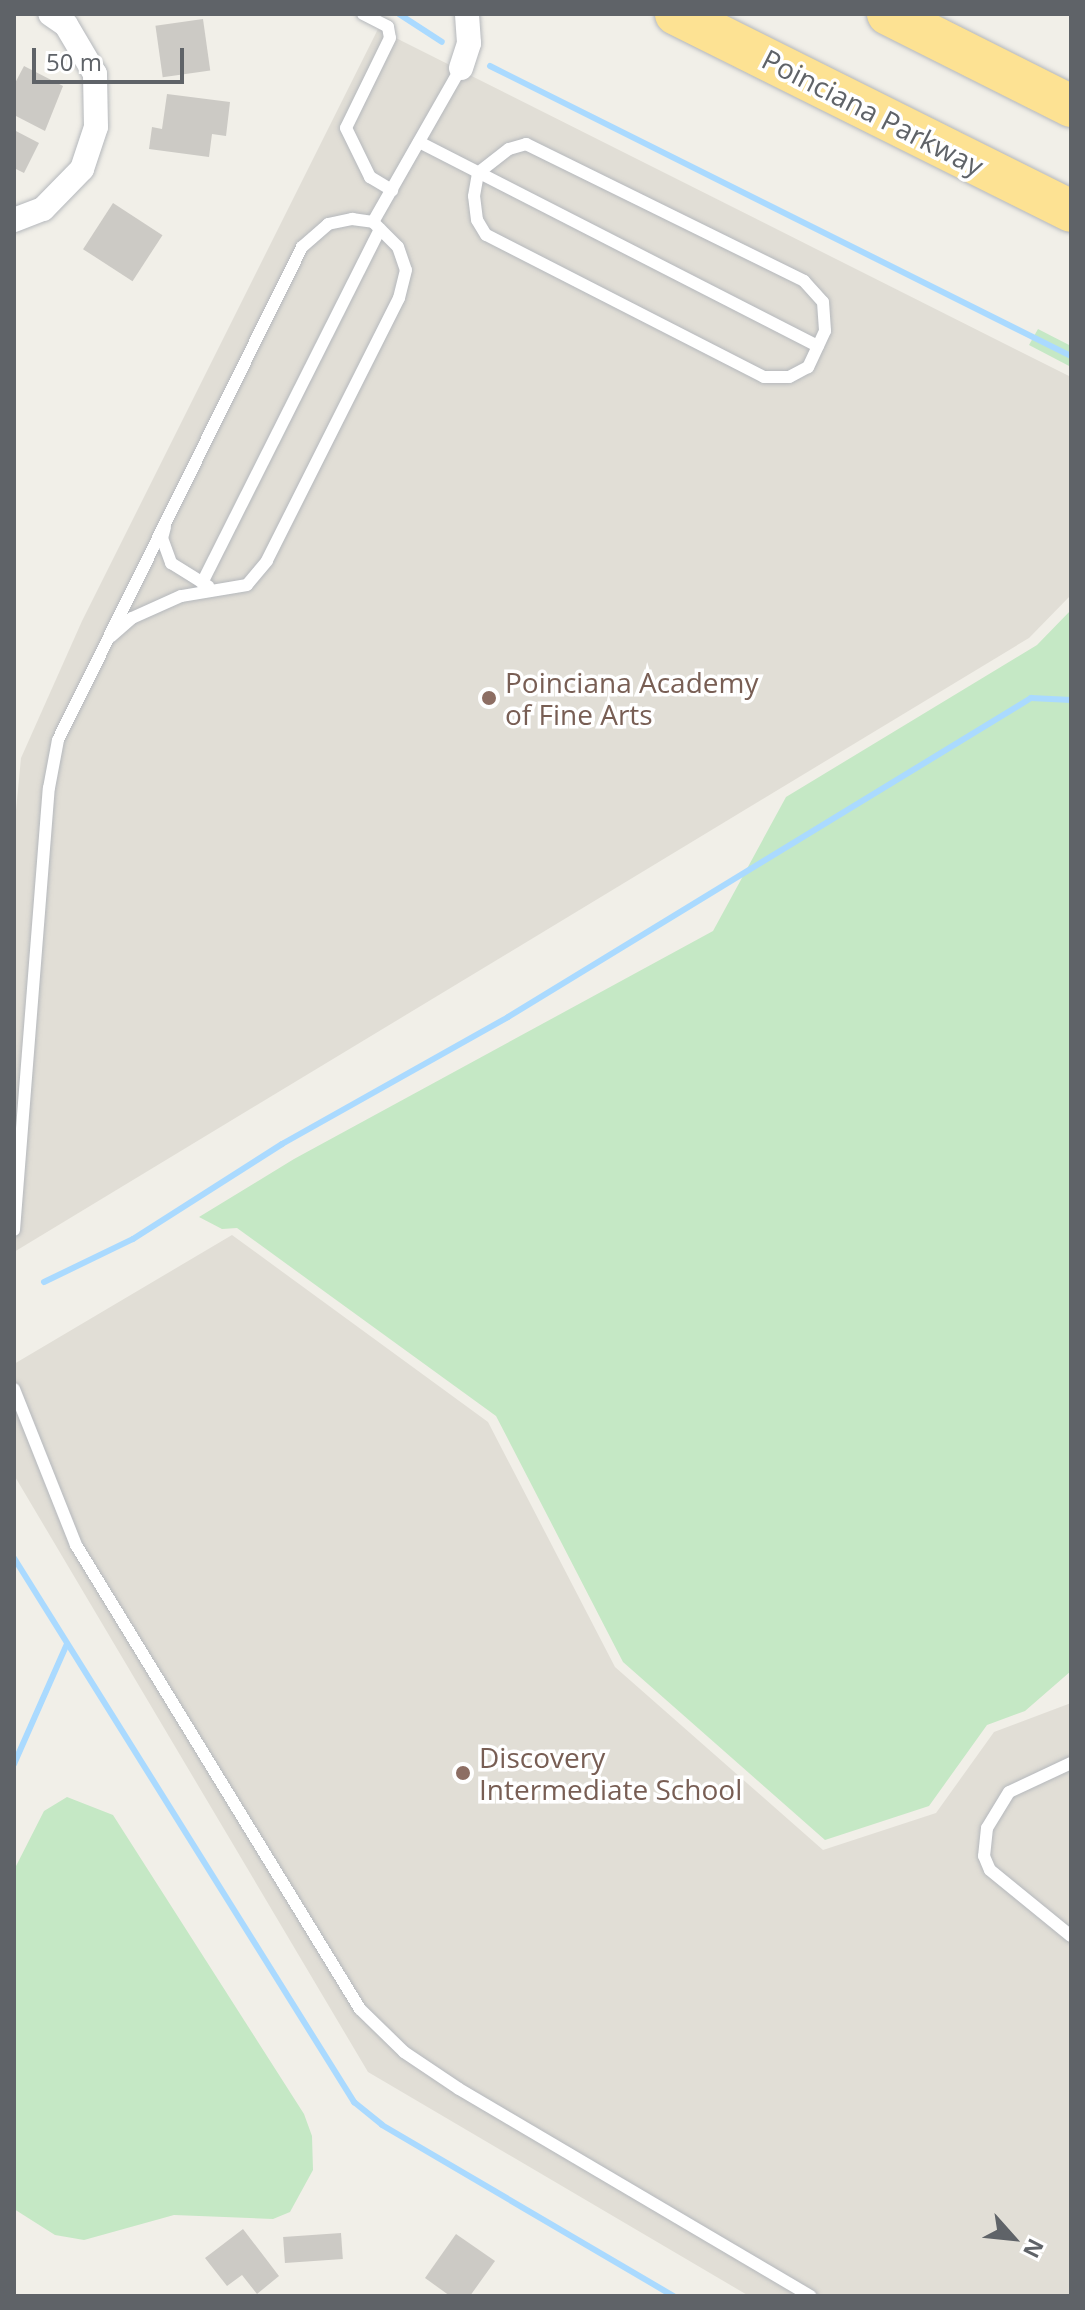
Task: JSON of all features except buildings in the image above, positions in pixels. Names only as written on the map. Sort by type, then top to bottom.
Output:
[{"type":"highway","name":"Poinciana Parkway","points":[[676,14],[1071,211]]},
{"type":"highway","name":"Poinciana Parkway","points":[[719,14],[1071,182]]},
{"type":"highway","points":[[888,14],[1071,106]]},
{"type":"street","points":[[14,220],[43,209],[82,169],[96,127],[95,74],[66,25],[50,14]]},
{"type":"street","points":[[461,68],[469,43],[467,14]]},
{"type":"lane","points":[[363,14],[388,27],[390,38],[346,128],[370,177],[392,190]]},
{"type":"lane","points":[[202,583],[392,190],[461,68]]},
{"type":"lane","points":[[419,142],[818,346]]},
{"type":"lane","points":[[526,144],[804,281],[823,302],[825,331],[808,367],[789,377],[764,377],[486,235],[477,220],[474,196],[478,173],[509,149],[526,144]]},
{"type":"lane","points":[[14,1230],[49,788],[58,740],[111,636],[170,506],[302,247],[328,224],[352,219],[377,226],[398,247],[406,270],[399,298],[267,561],[247,585],[222,592],[181,596],[132,618],[111,636]]},
{"type":"lane","points":[[170,506],[162,538],[171,563],[222,592]]},
{"type":"lane","points":[[14,1389],[76,1545],[360,2009],[404,2052],[459,2089],[811,2296]]},
{"type":"lane","points":[[1071,1763],[1009,1792],[991,1817],[984,1844],[990,1870],[1071,1936]]},
{"type":"shaded area","name":"Poinciana Academy of Fine Arts","points":[[378,29],[1071,377],[1071,595],[1029,638],[14,1252],[14,831],[21,758],[82,621]]},
{"type":"shaded area","name":"Discovery Intermediate School","points":[[232,1235],[488,1422],[615,1667],[823,1850],[936,1813],[994,1732],[1071,1703],[1071,2296],[749,2296],[368,2072],[14,1475],[14,1364]]},
{"type":"green space","points":[[1038,329],[1071,346],[1071,367],[1029,345]]},
{"type":"green space","points":[[1071,610],[1071,1671],[1025,1711],[987,1725],[929,1806],[825,1840],[623,1662],[496,1416],[237,1228],[222,1229],[199,1217],[294,1159],[713,931],[786,797],[1037,645]]},
{"type":"green space","points":[[67,1797],[113,1815],[304,2114],[312,2136],[313,2170],[290,2212],[273,2219],[174,2215],[84,2240],[55,2235],[14,2209],[14,1870],[44,1811]]},
{"type":"waterway","points":[[399,14],[442,42]]},
{"type":"waterway","points":[[490,66],[1071,356]]},
{"type":"waterway","points":[[44,1282],[133,1239],[282,1144],[508,1017],[1031,698],[1071,700]]},
{"type":"waterway","points":[[14,1558],[354,2102],[382,2125],[673,2296]]},
{"type":"waterway","points":[[14,1764],[67,1644]]},
{"type":"place","name":"Poinciana Academy of Fine Arts","points":[[489,698]]},
{"type":"place","name":"Discovery Intermediate School","points":[[463,1773]]}]
